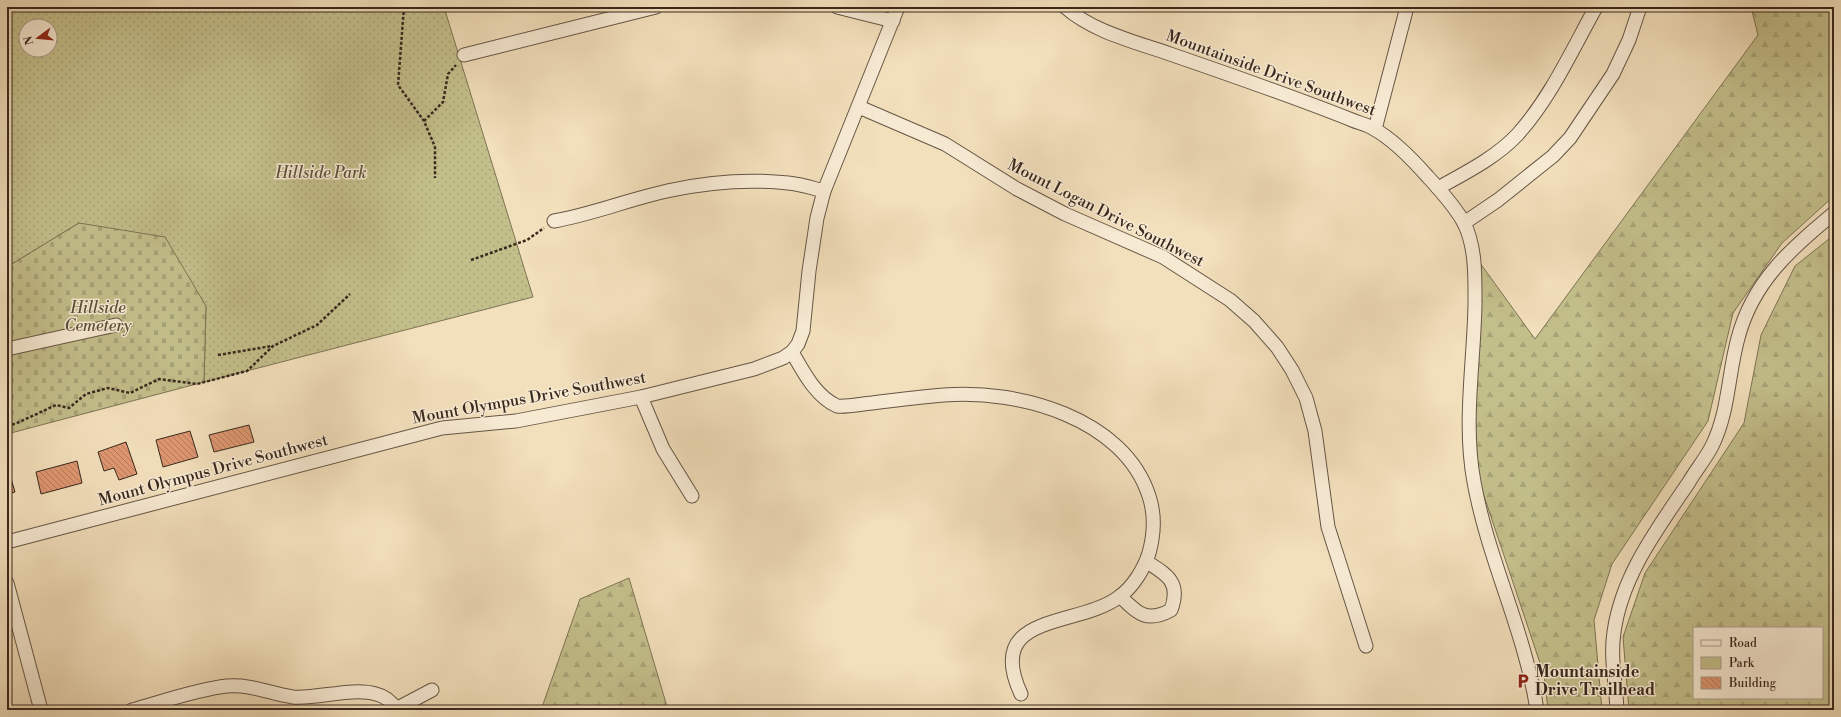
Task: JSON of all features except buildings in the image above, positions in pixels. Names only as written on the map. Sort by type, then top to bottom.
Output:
[{"type":"street","points":[[464,54],[656,7]]},
{"type":"street","points":[[837,7],[893,21]]},
{"type":"street","points":[[898,7],[824,191],[816,218],[803,331],[798,344],[792,352],[808,379],[821,395],[830,403],[837,406],[945,395],[989,395],[1028,403],[1056,411],[1083,422],[1103,435],[1135,466],[1149,497],[1153,520],[1153,540],[1146,562],[1137,579],[1120,596],[1104,606],[1038,626],[1020,637],[1014,646],[1012,667],[1015,681],[1021,694]]},
{"type":"street","name":"Mountainside Drive Southwest","points":[[1065,7],[1085,21],[1109,32],[1251,82],[1375,129],[1394,143],[1421,169],[1438,188],[1464,223],[1471,245],[1475,268],[1475,333],[1469,431],[1474,482],[1482,518],[1523,645],[1532,678],[1537,710]]},
{"type":"street","points":[[1375,129],[1407,7]]},
{"type":"street","points":[[1438,188],[1480,165],[1517,135],[1543,102],[1596,7]]},
{"type":"street","points":[[1464,223],[1498,200],[1553,156],[1570,138],[1613,74],[1629,40],[1640,7]]},
{"type":"street","name":"Mount Logan Drive Southwest","points":[[859,107],[945,144],[1017,189],[1065,214],[1163,257],[1230,300],[1254,320],[1277,347],[1292,370],[1306,398],[1315,431],[1328,527],[1366,646]]},
{"type":"street","points":[[554,221],[588,214],[671,190],[700,185],[768,182],[790,183],[824,191]]},
{"type":"street","points":[[1617,710],[1612,652],[1614,631],[1619,609],[1632,573],[1652,537],[1711,447],[1721,423],[1725,408],[1738,337],[1758,290],[1792,248],[1834,213]]},
{"type":"street","points":[[7,349],[116,325]]},
{"type":"street","name":"Mount Olympus Drive Southwest","points":[[7,542],[442,428],[516,420],[641,397],[769,365],[792,352]]},
{"type":"street","points":[[641,397],[663,448],[692,496]]},
{"type":"street","points":[[1120,596],[1136,612],[1147,616],[1160,616],[1171,610],[1175,599],[1175,589],[1171,581],[1162,572],[1146,562]]},
{"type":"street","points":[[7,582],[41,710]]},
{"type":"street","points":[[132,710],[227,686],[261,688],[294,697],[361,692],[374,693],[383,696],[397,710],[432,690]]},
{"type":"path","points":[[404,7],[398,85],[424,121],[435,147],[435,178]]},
{"type":"path","points":[[424,121],[443,102],[448,74],[464,54]]},
{"type":"path","points":[[471,260],[527,240],[554,221]]},
{"type":"path","points":[[218,354],[273,346],[317,325],[350,294]]},
{"type":"path","points":[[7,426],[15,424],[56,405],[69,408],[86,394],[108,388],[130,393],[160,379],[196,384],[247,371],[273,346]]},
{"type":"green space","name":"Hillside Park","points":[[7,7],[444,7],[533,297],[204,382],[206,306],[79,223],[7,267]]},
{"type":"green space","points":[[1751,7],[1834,7],[1834,196],[1782,243],[1733,313],[1708,421],[1612,564],[1594,620],[1602,710],[1548,710],[1544,675],[1479,481],[1468,331],[1480,263],[1535,339],[1758,35]]},
{"type":"green space","name":"Hillside Cemetery","points":[[79,223],[165,237],[206,306],[204,382],[7,434],[7,267]]},
{"type":"green space","points":[[1834,235],[1834,710],[1629,710],[1623,637],[1645,573],[1744,423],[1761,335],[1795,266]]},
{"type":"green space","points":[[629,578],[668,710],[541,710],[580,599]]},
{"type":"place","name":"Mountainside Drive Trailhead","points":[[1523,681]]}]
